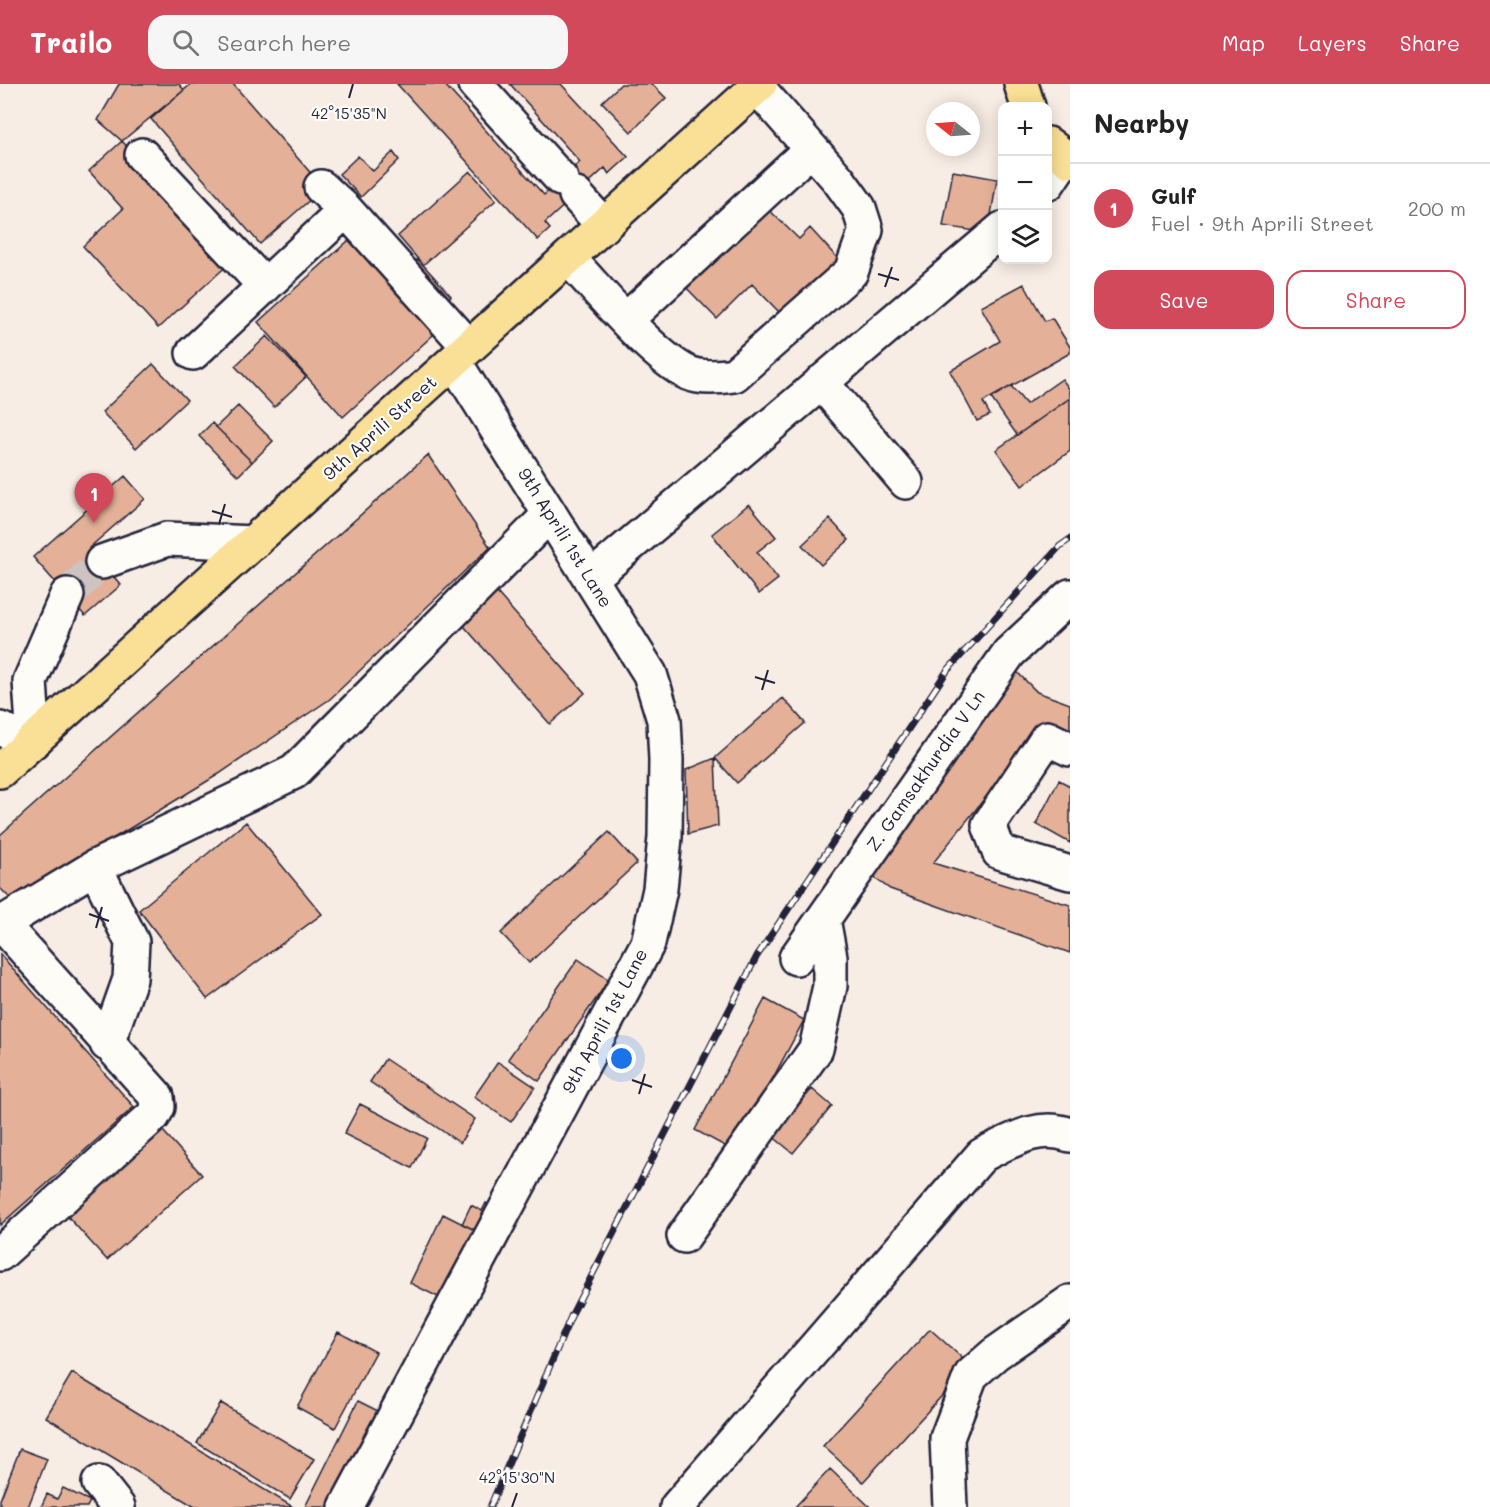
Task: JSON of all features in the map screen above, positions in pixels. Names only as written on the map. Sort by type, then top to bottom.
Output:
[{"type":"main road","name":"9th Aprili Street","points":[[0,771],[758,85]]},
{"type":"street","points":[[475,84],[604,226]]},
{"type":"street","points":[[568,258],[664,358],[690,374],[716,377],[734,375],[851,272],[860,253],[866,230],[859,208],[758,85]]},
{"type":"street","points":[[627,319],[811,149]]},
{"type":"street","points":[[142,155],[265,286]]},
{"type":"street","name":"9th Aprili 1st Lane","points":[[321,187],[346,210],[461,354],[550,514],[650,674],[664,720],[665,837],[660,889],[648,943],[346,1507]]},
{"type":"street","points":[[193,353],[346,210]]},
{"type":"street","points":[[590,579],[998,232]]},
{"type":"street","points":[[821,382],[906,483]]},
{"type":"street","points":[[0,1254],[153,1116],[158,1107],[157,1097],[107,1044],[1,923],[95,867],[294,772],[550,514]]},
{"type":"street","points":[[102,562],[167,539],[253,543]]},
{"type":"street","points":[[0,729],[34,741],[30,681],[67,595]]},
{"type":"street","name":"Z. Gamsakhurdia V Ln","points":[[796,957],[1009,653],[1070,596]]},
{"type":"street","points":[[1070,749],[1047,738],[989,825],[999,852],[1070,873]]},
{"type":"street","points":[[95,867],[132,942],[130,979],[107,1044]]},
{"type":"street","points":[[684,1236],[816,1049],[830,986],[830,957],[823,919]]},
{"type":"street","points":[[677,1507],[982,1155],[1022,1135],[1054,1129],[1070,1135]]},
{"type":"street","points":[[950,1507],[946,1466],[947,1438],[971,1375],[995,1354],[1070,1302]]},
{"type":"building","points":[[119,84],[179,84],[184,90],[122,141],[98,120]]},
{"type":"building","points":[[191,84],[233,84],[315,178],[304,188],[312,198],[260,244],[151,119]]},
{"type":"building","points":[[397,84],[444,84],[544,195],[580,162],[510,84],[561,84],[628,157],[609,174],[605,168],[545,223],[550,229],[538,240]]},
{"type":"building","points":[[621,84],[652,84],[666,98],[631,132],[602,102]]},
{"type":"building","points":[[122,141],[231,262],[158,328],[83,246],[123,209],[89,171]]},
{"type":"building","points":[[393,152],[399,160],[361,197],[339,174],[358,156],[373,171]]},
{"type":"building","points":[[470,171],[496,200],[423,265],[398,236]]},
{"type":"building","points":[[953,171],[997,179],[988,233],[943,226]]},
{"type":"building","points":[[763,204],[799,239],[810,228],[839,260],[780,313],[752,284],[717,319],[678,279]]},
{"type":"building","points":[[358,232],[443,326],[343,417],[258,322]]},
{"type":"building","points":[[418,259],[451,296],[437,309],[404,271]]},
{"type":"building","points":[[1024,284],[1045,321],[1052,318],[1070,347],[1070,353],[983,402],[990,415],[977,421],[950,371],[1000,341],[981,307]]},
{"type":"building","points":[[267,336],[306,377],[274,407],[235,366]]},
{"type":"building","points":[[153,364],[187,400],[136,448],[102,412]]},
{"type":"building","points":[[1062,379],[1070,390],[1070,398],[1017,435],[991,398],[1011,386],[1026,404]]},
{"type":"building","points":[[1070,398],[1070,451],[1022,486],[996,450]]},
{"type":"building","points":[[238,406],[273,441],[252,462],[216,427]]},
{"type":"building","points":[[212,423],[252,462],[238,476],[199,436]]},
{"type":"building","points":[[428,455],[490,547],[330,699],[219,774],[12,900],[0,888],[0,835]]},
{"type":"building","points":[[125,476],[145,499],[89,548],[121,585],[85,616],[33,557]]},
{"type":"building","points":[[749,504],[776,537],[757,552],[778,579],[759,594],[712,534]]},
{"type":"building","points":[[830,519],[849,540],[821,565],[802,545]]},
{"type":"building","points":[[491,586],[585,693],[550,724],[456,617]]},
{"type":"building","points":[[1012,667],[1037,692],[1070,704],[1070,736],[1044,724],[933,863],[1070,905],[1070,953],[890,889],[863,870]]},
{"type":"building","points":[[783,698],[805,723],[737,783],[715,758]]},
{"type":"building","points":[[715,758],[718,826],[688,834],[686,770]]},
{"type":"building","points":[[1059,780],[1070,786],[1070,843],[1036,824]]},
{"type":"building","points":[[246,822],[322,914],[207,999],[139,910]]},
{"type":"building","points":[[609,832],[637,863],[529,963],[501,933]]},
{"type":"building","points":[[0,954],[134,1107],[0,1225]]},
{"type":"building","points":[[578,959],[609,980],[539,1081],[508,1059]]},
{"type":"building","points":[[765,999],[804,1020],[734,1151],[695,1130]]},
{"type":"building","points":[[385,1059],[475,1119],[460,1143],[370,1082]]},
{"type":"building","points":[[498,1062],[535,1087],[511,1122],[474,1097]]},
{"type":"building","points":[[812,1089],[832,1106],[793,1153],[772,1136]]},
{"type":"building","points":[[360,1104],[427,1138],[412,1168],[344,1134]]},
{"type":"building","points":[[156,1123],[202,1175],[107,1260],[61,1209]]},
{"type":"building","points":[[486,1203],[498,1209],[485,1235],[462,1224],[471,1205],[482,1211]]},
{"type":"building","points":[[443,1214],[485,1235],[452,1304],[410,1283]]},
{"type":"building","points":[[930,1329],[970,1365],[863,1482],[823,1446]]},
{"type":"building","points":[[338,1332],[376,1352],[335,1428],[297,1407]]},
{"type":"building","points":[[72,1373],[293,1507],[195,1507],[46,1417]]},
{"type":"building","points":[[358,1401],[388,1416],[343,1507],[305,1507]]},
{"type":"building","points":[[221,1403],[314,1459],[290,1499],[197,1443]]},
{"type":"building","points":[[20,1449],[47,1459],[28,1507],[0,1507],[0,1500]]},
{"type":"building","points":[[830,1469],[870,1507],[795,1507]]},
{"type":"building","points":[[63,1488],[90,1501],[87,1507],[41,1507],[47,1494],[57,1499]]},
{"type":"tunnel","points":[[67,595],[102,562]]},
{"type":"railway","points":[[490,1507],[572,1314],[757,956],[947,671],[1060,546],[1070,539]]},
{"type":"place","name":"Gulf","points":[[94,523]]}]
